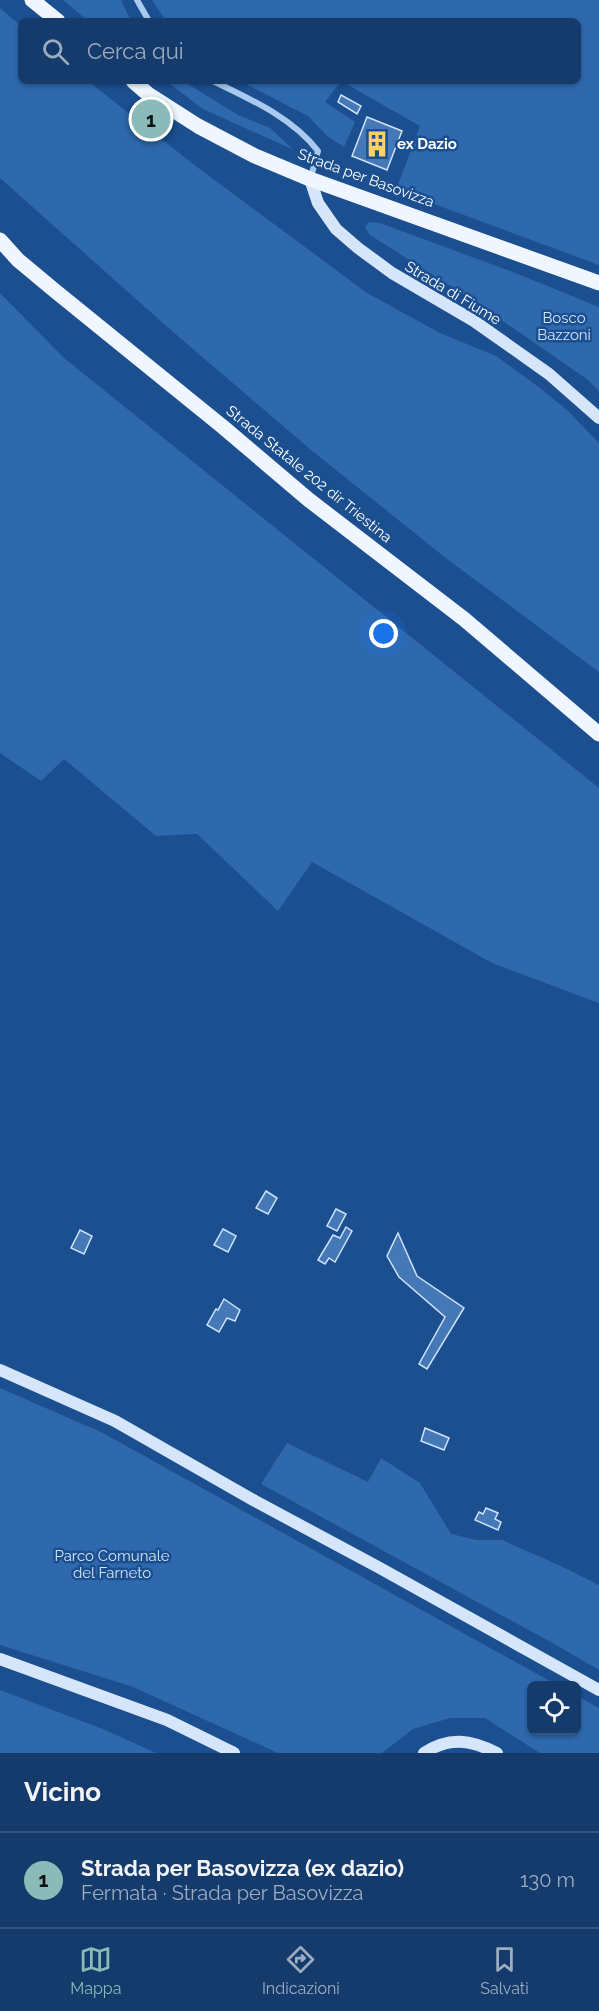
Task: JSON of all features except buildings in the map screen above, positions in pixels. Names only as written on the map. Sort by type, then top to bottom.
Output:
[{"type":"main road","points":[[33,0],[54,18]]},
{"type":"main road","name":"Strada per Basovizza","points":[[137,84],[198,126],[255,156],[310,179],[599,283]]},
{"type":"main road","name":"Strada Statale 202 dir Triestina","points":[[0,240],[18,260],[317,507],[464,619],[599,734]]},
{"type":"street","points":[[137,0],[147,18]]},
{"type":"street","points":[[219,84],[242,95],[306,135],[318,151],[310,179]]},
{"type":"street","name":"Strada di Fiume","points":[[310,179],[318,203],[336,229],[358,248],[392,273],[474,321],[549,374],[599,418]]},
{"type":"street","points":[[0,1370],[115,1421],[255,1501],[599,1690]]},
{"type":"street","points":[[0,1659],[167,1720],[234,1753]]},
{"type":"street","points":[[424,1753],[444,1744],[463,1741],[497,1753]]},
{"type":"green space","points":[[63,0],[121,0],[130,18],[84,18]]},
{"type":"green space","points":[[152,0],[599,0],[599,265],[396,190],[420,126],[346,84],[581,84],[581,18],[164,18]]},
{"type":"green space","points":[[0,8],[18,23],[18,84],[92,84],[193,164],[367,293],[440,333],[496,356],[567,410],[599,443],[599,672],[447,559],[311,450],[173,332],[0,178]]},
{"type":"green space","points":[[170,84],[188,84],[238,115],[270,128],[294,150],[203,109]]},
{"type":"green space","points":[[246,84],[339,84],[325,102],[355,122],[344,147],[327,136],[308,116]]},
{"type":"green space","name":"Bosco Bazzoni","points":[[369,222],[380,223],[518,274],[599,307],[599,391],[588,380],[471,299],[370,235],[365,227]]},
{"type":"green space","points":[[0,293],[64,358],[599,788],[599,1003],[492,963],[312,862],[278,911],[197,834],[156,836],[64,759],[41,781],[0,753]]},
{"type":"green space","name":"Parco Comunale del Farneto","points":[[0,1388],[103,1433],[550,1681],[527,1681],[527,1735],[581,1735],[581,1698],[599,1708],[599,1753],[540,1753],[485,1718],[450,1718],[413,1729],[382,1753],[278,1753],[133,1687],[0,1645]]},
{"type":"green space","points":[[287,1443],[368,1482],[381,1458],[420,1483],[451,1534],[477,1540],[502,1540],[599,1585],[599,1670],[261,1484]]},
{"type":"green space","points":[[0,1690],[103,1729],[156,1753],[0,1753]]},
{"type":"place","name":"Strada per Basovizza (ex dazio)","points":[[151,119]]},
{"type":"place","name":"ex Dazio","points":[[377,144]]}]
